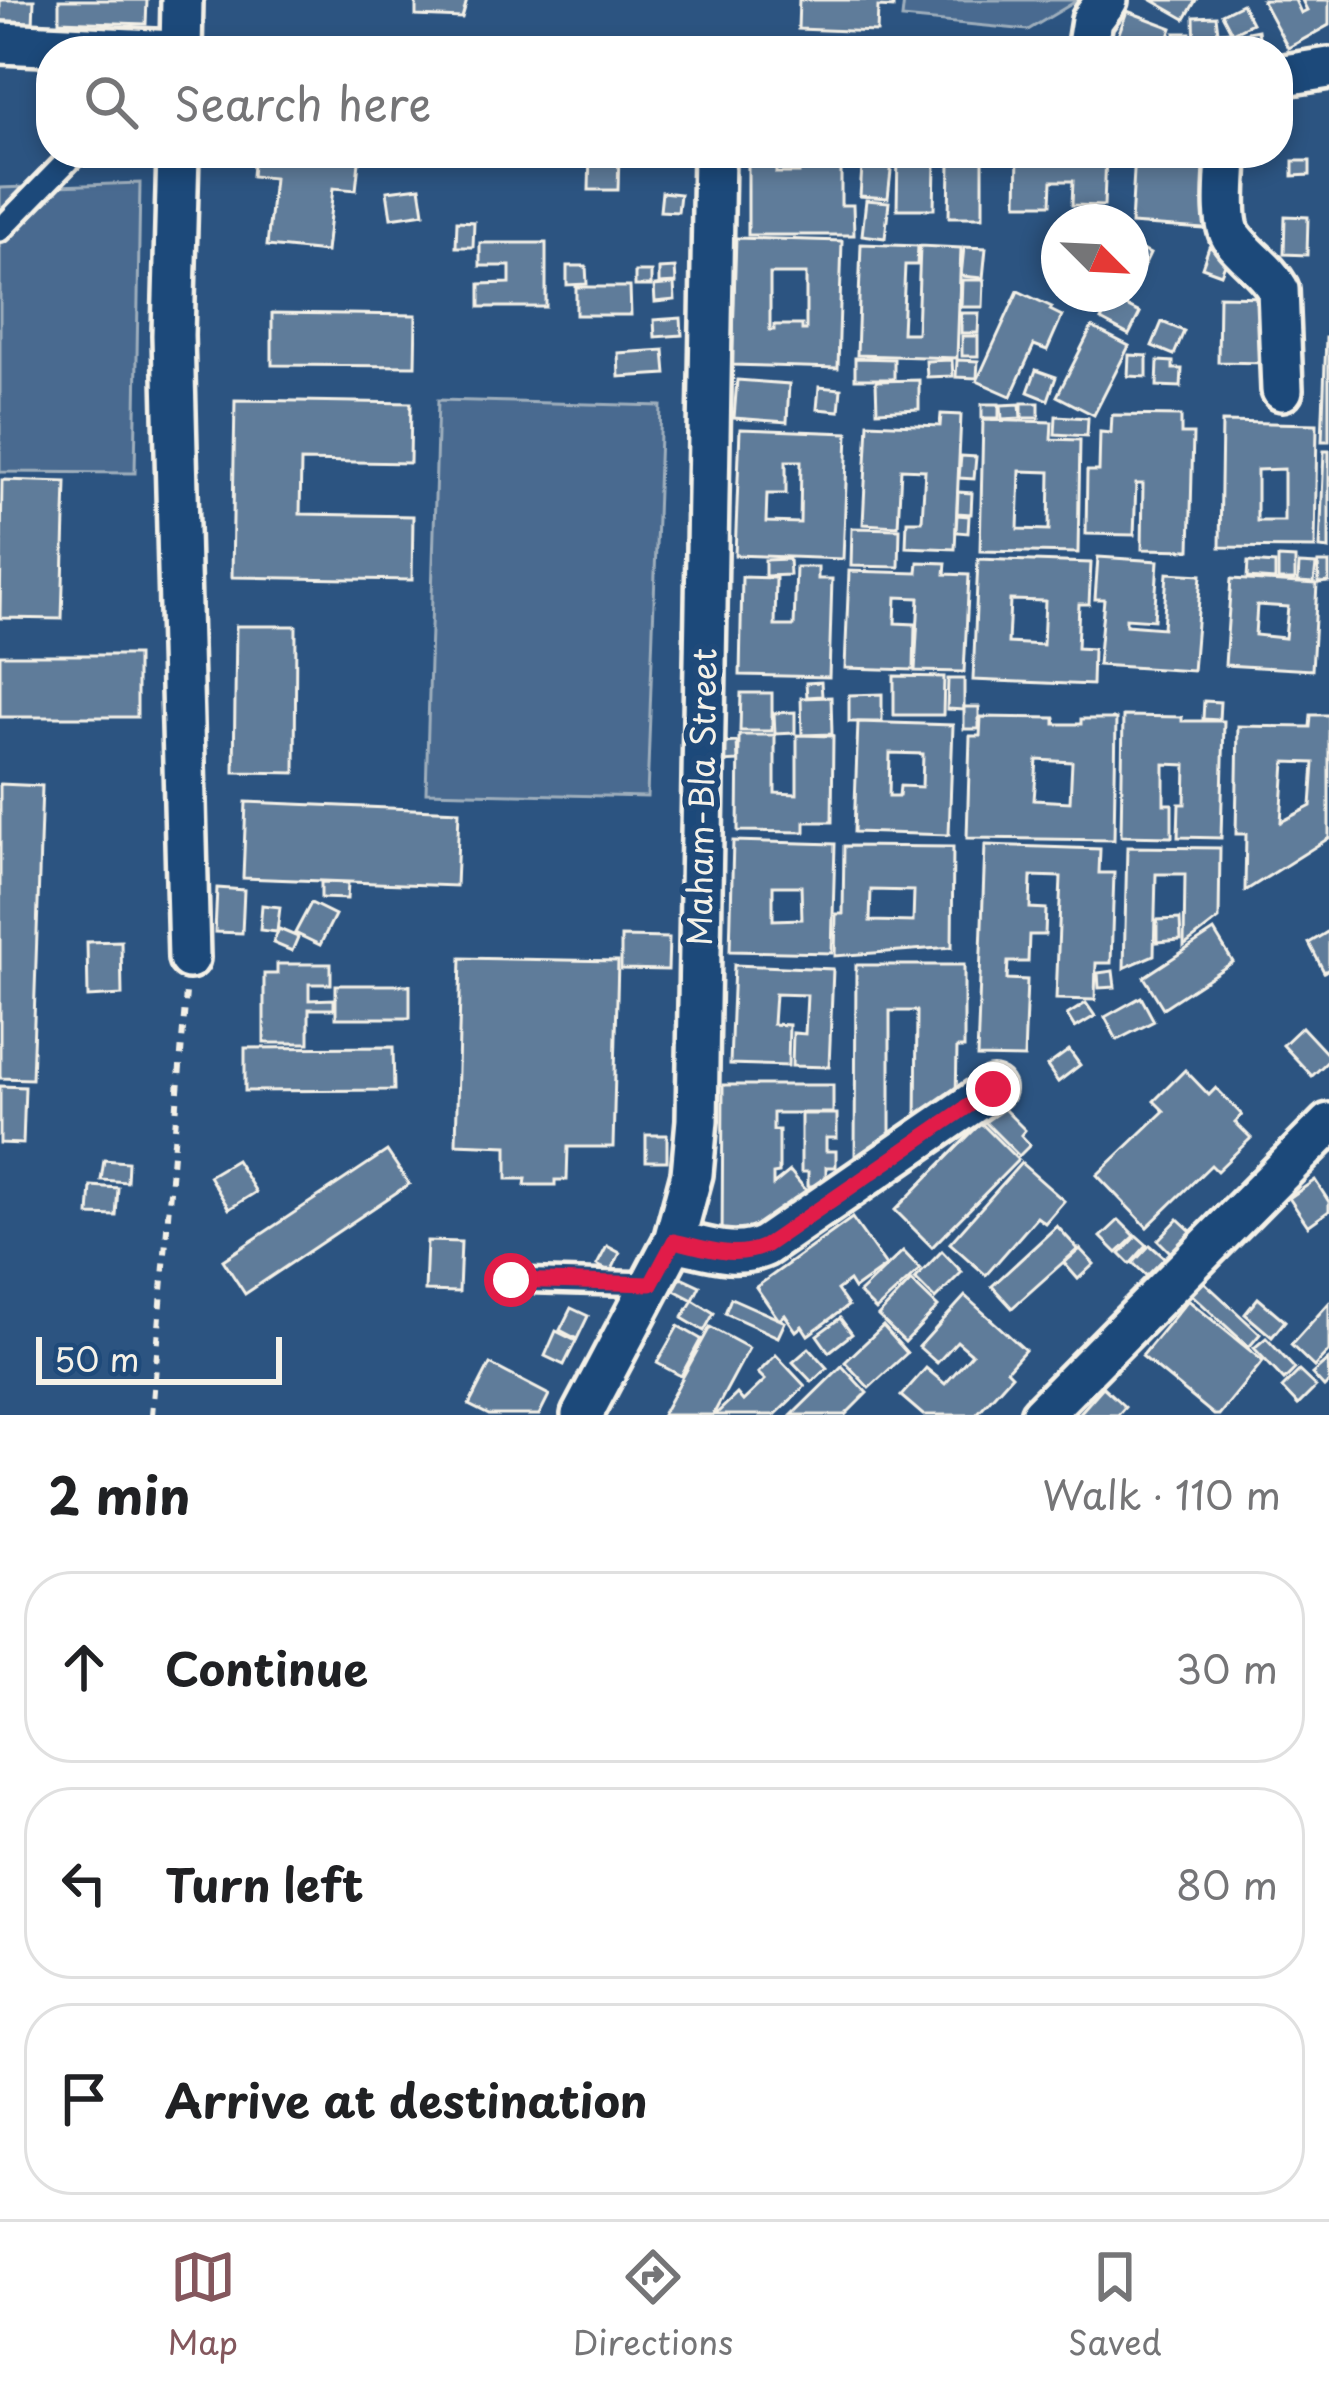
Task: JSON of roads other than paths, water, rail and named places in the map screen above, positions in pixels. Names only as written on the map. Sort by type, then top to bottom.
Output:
[{"type":"street","points":[[180,36],[182,0]]},
{"type":"street","points":[[1090,36],[1093,20],[1107,0]]},
{"type":"street","points":[[0,43],[36,45]]},
{"type":"street","points":[[1293,74],[1329,68]]},
{"type":"street","points":[[178,168],[172,335],[189,958]]},
{"type":"street","name":"Maham-Bla Street","points":[[582,1415],[674,1241],[692,1174],[697,1120],[714,168]]},
{"type":"street","points":[[1227,168],[1226,227],[1278,290],[1282,390]]},
{"type":"street","points":[[674,1241],[734,1254],[765,1246],[993,1089]]},
{"type":"street","points":[[1042,1415],[1329,1124]]},
{"type":"lane","points":[[0,230],[60,168]]},
{"type":"lane","points":[[511,1280],[651,1284]]}]
